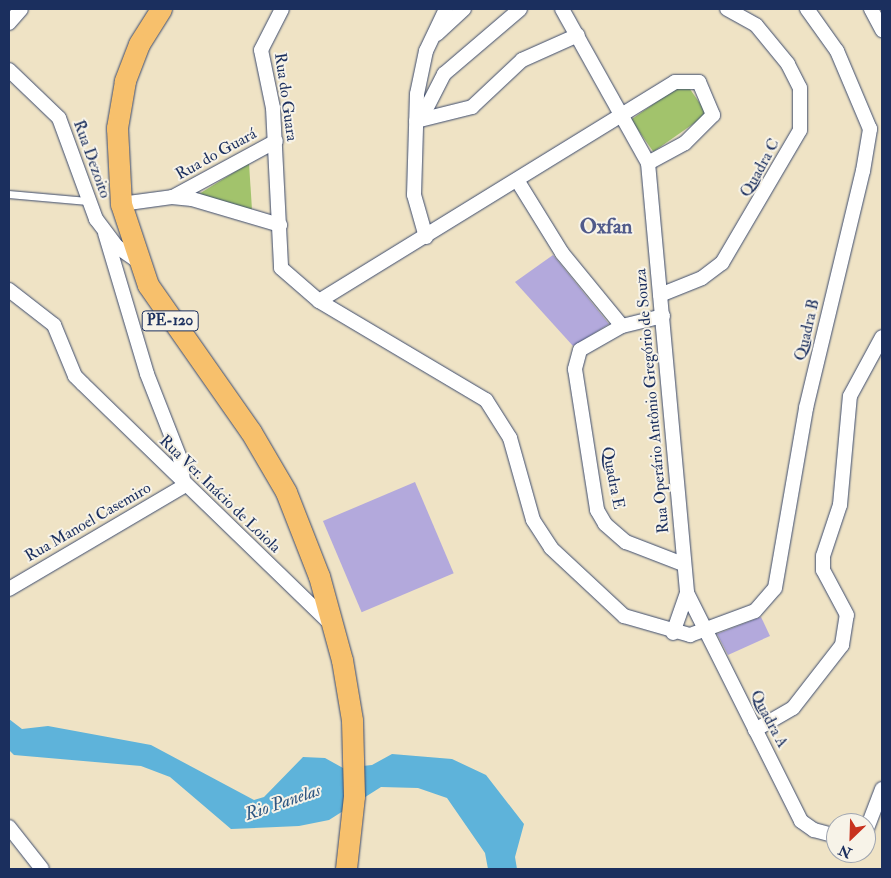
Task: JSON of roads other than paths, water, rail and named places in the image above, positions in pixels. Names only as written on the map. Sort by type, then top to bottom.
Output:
[{"type":"main road","name":"PE-120","points":[[161,9],[139,44],[125,81],[116,162],[121,204],[140,263],[166,316],[251,432],[286,492],[334,626],[354,747],[350,840],[346,869]]},
{"type":"street","points":[[9,23],[21,9]]},
{"type":"street","name":"Rua do Guara","points":[[282,9],[261,50],[276,141],[282,268],[320,302],[486,400],[510,438],[532,520],[551,548],[624,616],[673,633],[704,634]]},
{"type":"street","points":[[426,237],[414,194],[420,67],[446,9]]},
{"type":"street","points":[[430,42],[464,9]]},
{"type":"street","points":[[418,120],[444,74],[520,9]]},
{"type":"street","points":[[320,302],[620,114],[674,82],[699,82],[709,98],[713,115],[685,143],[648,163],[620,114],[578,35],[562,9]]},
{"type":"street","name":"Quadra C","points":[[660,295],[702,278],[722,263],[800,130],[800,88],[772,40],[756,25],[727,9]]},
{"type":"street","name":"Quadra B","points":[[704,634],[755,612],[775,588],[806,408],[863,171],[870,128],[837,51],[808,9]]},
{"type":"street","points":[[871,9],[882,30]]},
{"type":"street","points":[[418,120],[472,107],[522,60],[578,35]]},
{"type":"street","name":"Rua Dezoito","points":[[9,70],[59,118],[87,201],[105,233],[140,263]]},
{"type":"street","name":"Rua do Guará","points":[[172,197],[276,141]]},
{"type":"street","name":"Rua Operário Antônio Gregório de Souza","points":[[648,163],[663,316],[683,564],[688,593],[704,634]]},
{"type":"street","points":[[517,180],[562,253],[622,326],[663,316]]},
{"type":"street","name":"Rua do Guará","points":[[121,204],[172,197],[208,203],[280,225]]},
{"type":"street","points":[[105,233],[147,374],[180,458],[184,486]]},
{"type":"street","name":"Rua Ver. Inácio de Loiola","points":[[9,290],[54,325],[74,376],[184,486],[334,626]]},
{"type":"street","name":"Quadra E","points":[[622,326],[580,350],[576,369],[597,510],[605,524],[626,542],[683,564]]},
{"type":"street","points":[[755,730],[793,708],[842,646],[847,615],[823,570],[822,556],[840,505],[850,396],[882,337]]},
{"type":"street","name":"Rua Manoel Casemiro","points":[[9,589],[184,486]]},
{"type":"street","points":[[673,633],[688,593]]},
{"type":"street","name":"Quadra A","points":[[704,634],[801,821],[814,830],[826,833]]},
{"type":"street","points":[[873,813],[882,789]]},
{"type":"street","points":[[9,827],[42,869]]},
{"type":"lane","points":[[9,194],[87,201]]},
{"type":"water","name":"Rio Panelas","points":[[9,719],[22,729],[48,726],[151,745],[254,800],[264,797],[303,757],[325,758],[343,768],[372,765],[392,754],[452,759],[486,775],[524,824],[515,857],[517,869],[488,869],[485,853],[447,798],[418,788],[381,787],[329,820],[299,826],[231,829],[170,777],[141,766],[14,755],[9,750]]},
{"type":"district","name":"Oxfan","points":[[606,227]]}]
